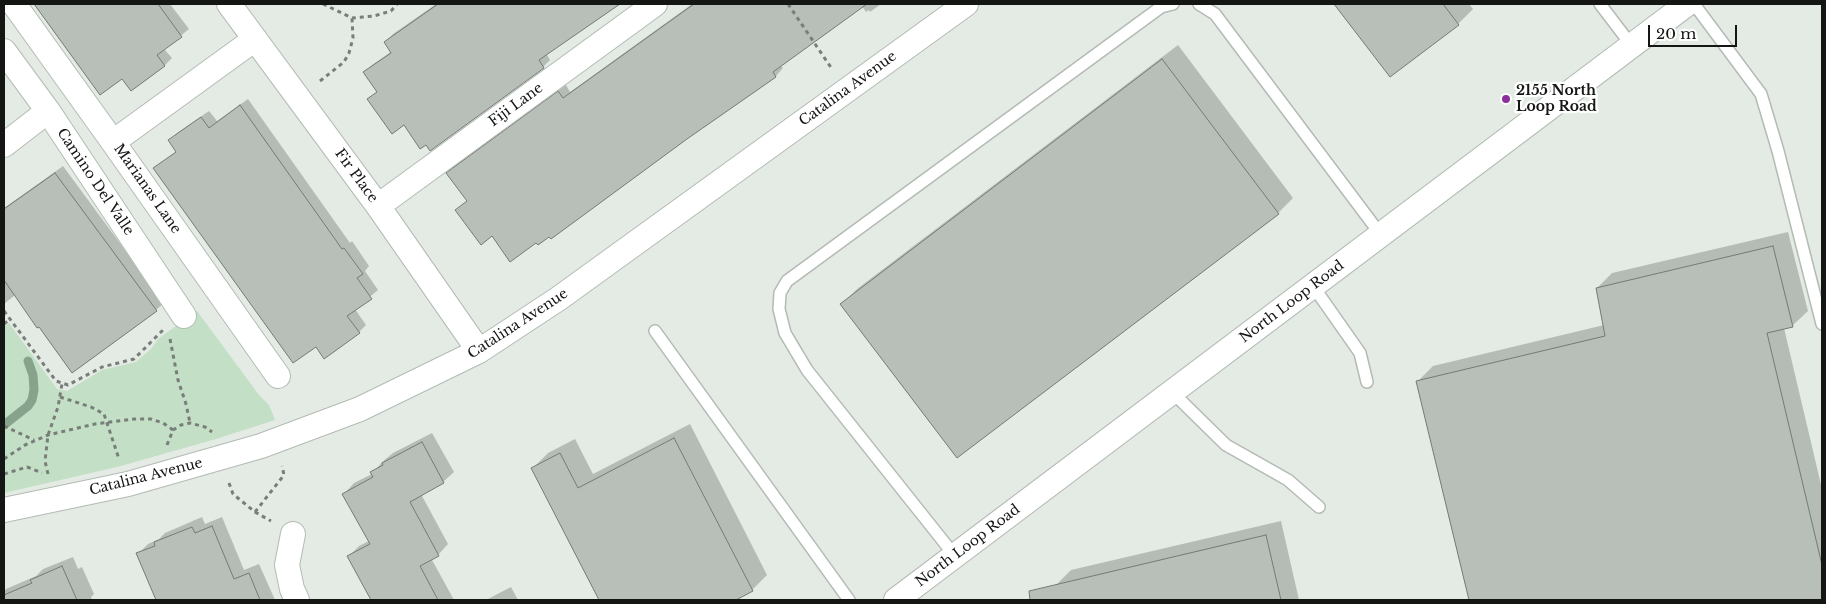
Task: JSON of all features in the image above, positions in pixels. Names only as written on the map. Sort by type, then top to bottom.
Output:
[{"type":"street","name":"Marianas Lane","points":[[14,4],[278,376]]},
{"type":"street","name":"Fir Place","points":[[229,4],[378,206],[479,351]]},
{"type":"street","name":"Fiji Lane","points":[[378,206],[655,4]]},
{"type":"street","name":"Catalina Avenue","points":[[4,510],[128,484],[275,441],[360,410],[479,351],[566,293],[966,4]]},
{"type":"street","name":"North Loop Road","points":[[896,600],[1687,4]]},
{"type":"street","points":[[113,142],[255,39]]},
{"type":"street","name":"Camino Del Valle","points":[[4,51],[48,111],[176,322]]},
{"type":"street","points":[[4,145],[48,111]]},
{"type":"street","points":[[293,534],[287,565],[292,590],[297,600]]},
{"type":"lane","points":[[955,556],[807,370],[785,333],[780,309],[780,293],[787,281],[1154,13],[1173,4]]},
{"type":"lane","points":[[1199,4],[1215,14],[1381,235]]},
{"type":"lane","points":[[1600,4],[1632,46]]},
{"type":"lane","points":[[1694,4],[1761,94],[1778,151],[1822,324]]},
{"type":"lane","points":[[1313,286],[1360,353],[1366,382]]},
{"type":"lane","points":[[655,331],[849,600]]},
{"type":"lane","points":[[1172,392],[1226,444],[1288,480],[1319,508]]},
{"type":"path","points":[[323,4],[352,18],[374,16],[391,11],[397,4]]},
{"type":"path","points":[[788,4],[846,90]]},
{"type":"path","points":[[297,97],[344,62],[350,53],[353,38],[352,18]]},
{"type":"path","points":[[4,311],[56,382],[68,385],[102,367],[134,359],[159,334],[176,322]]},
{"type":"path","points":[[4,324],[10,319]]},
{"type":"path","points":[[176,322],[178,380],[190,423]]},
{"type":"path","points":[[4,474],[27,467],[49,478],[45,462],[48,435],[60,397],[62,384]]},
{"type":"path","points":[[60,397],[91,407],[104,414],[128,484]]},
{"type":"path","points":[[4,458],[34,440],[48,435],[107,423],[134,419],[151,419],[163,423],[173,430]]},
{"type":"path","points":[[6,427],[34,440]]},
{"type":"path","points":[[255,512],[284,475],[275,441]]},
{"type":"path","points":[[221,458],[233,494],[255,512],[293,534]]},
{"type":"green space","points":[[197,311],[259,395],[269,405],[275,420],[117,467],[4,493],[4,327],[9,323],[57,389],[67,391],[102,370],[136,362],[151,349],[158,339]]},
{"type":"building","points":[[34,4],[158,4],[182,37],[157,55],[165,66],[131,91],[122,79],[100,95]]},
{"type":"building","points":[[438,4],[620,4],[539,60],[544,68],[430,151],[426,145],[420,149],[404,125],[392,134],[367,99],[377,92],[363,72],[391,53],[384,42]]},
{"type":"building","points":[[694,4],[867,4],[773,72],[776,77],[687,139],[551,239],[549,237],[538,245],[536,243],[510,262],[492,236],[481,245],[455,210],[467,201],[446,173],[558,91],[563,98]]},
{"type":"building","points":[[1334,4],[1443,4],[1459,25],[1390,77]]},
{"type":"building","points":[[1162,59],[1279,214],[957,458],[840,304]]},
{"type":"building","points":[[240,105],[342,249],[344,248],[363,274],[357,278],[372,299],[347,316],[360,333],[324,359],[316,347],[293,363],[153,168],[176,152],[168,140],[201,117],[209,128]]},
{"type":"building","points":[[55,173],[157,311],[72,373],[39,327],[37,328],[4,280],[4,209]]},
{"type":"building","points":[[1773,246],[1793,327],[1767,333],[1822,565],[1822,600],[1469,600],[1416,381],[1605,336],[1596,288]]},
{"type":"building","points":[[674,438],[753,591],[736,600],[599,600],[531,468],[560,453],[578,488]]},
{"type":"building","points":[[422,442],[444,483],[410,502],[439,556],[420,566],[438,600],[371,600],[347,556],[370,544],[342,494],[373,477],[370,472],[383,465],[382,463]]},
{"type":"building","points":[[212,526],[234,579],[249,573],[260,600],[156,600],[136,553],[155,546],[154,542],[192,527],[195,533]]},
{"type":"building","points":[[1266,535],[1281,600],[1030,600],[1029,591]]},
{"type":"building","points":[[62,566],[77,600],[4,600],[4,595],[32,583],[30,580]]},
{"type":"waterway","points":[[4,425],[28,406],[32,400],[34,390],[33,375],[28,361]]},
{"type":"place","name":"2155 North Loop Road","points":[[1506,99]]}]
